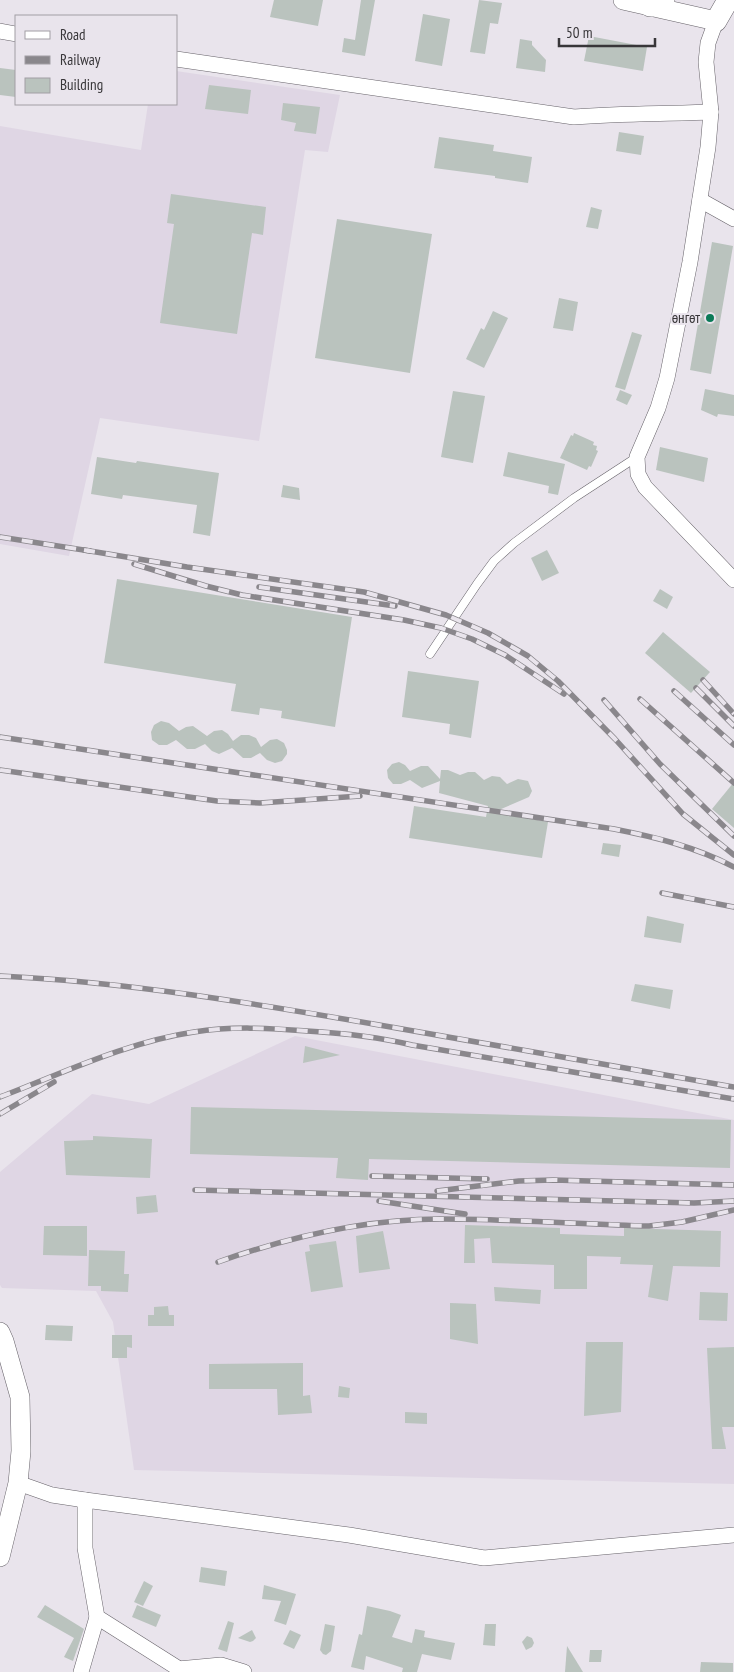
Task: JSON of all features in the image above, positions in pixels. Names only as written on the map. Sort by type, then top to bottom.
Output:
[{"type":"main road","points":[[717,0],[725,23]]},
{"type":"main road","points":[[725,23],[728,0]]},
{"type":"street","points":[[623,0],[657,3],[725,23],[708,43],[706,62],[711,112],[690,262],[667,378],[658,408],[637,457],[638,474],[645,488],[734,580]]},
{"type":"street","points":[[0,31],[15,34]]},
{"type":"street","points":[[178,59],[574,117],[611,114],[642,115],[711,112]]},
{"type":"street","points":[[700,200],[734,219]]},
{"type":"street","points":[[0,1332],[20,1397],[21,1451],[18,1483],[0,1557]]},
{"type":"street","points":[[18,1483],[52,1495],[349,1535],[484,1558],[734,1535]]},
{"type":"street","points":[[81,1672],[97,1616],[84,1548],[85,1500]]},
{"type":"street","points":[[97,1616],[181,1670],[221,1665],[244,1672]]},
{"type":"lane","points":[[430,654],[494,561],[514,543],[574,498],[637,457]]},
{"type":"shaded area","points":[[178,71],[340,95],[328,152],[305,150],[259,441],[100,418],[69,556],[0,544],[0,126],[141,150],[148,105],[178,105]]},
{"type":"shaded area","points":[[295,1036],[734,1120],[734,1484],[134,1470],[113,1322],[96,1291],[2,1288],[0,1285],[0,1172],[92,1094],[149,1104]]},
{"type":"building","points":[[274,0],[323,0],[318,26],[270,17]]},
{"type":"building","points":[[361,0],[375,0],[365,56],[342,52],[344,38],[355,40]]},
{"type":"building","points":[[479,0],[502,3],[498,24],[490,23],[485,54],[470,52]]},
{"type":"building","points":[[423,14],[450,19],[442,66],[415,61]]},
{"type":"building","points":[[589,36],[647,47],[643,71],[584,61]]},
{"type":"building","points":[[520,39],[532,41],[532,45],[546,60],[545,72],[516,68]]},
{"type":"building","points":[[0,68],[15,70],[15,97],[0,95]]},
{"type":"building","points":[[209,85],[251,90],[248,114],[205,109]]},
{"type":"building","points":[[283,103],[320,107],[316,134],[294,131],[296,123],[281,120]]},
{"type":"building","points":[[619,132],[644,136],[641,155],[616,151]]},
{"type":"building","points":[[439,137],[494,145],[493,151],[532,157],[528,183],[495,178],[495,176],[434,168]]},
{"type":"building","points":[[171,194],[266,207],[263,235],[252,233],[237,334],[160,323],[174,224],[167,223]]},
{"type":"building","points":[[591,207],[602,210],[598,229],[586,227]]},
{"type":"building","points":[[337,219],[432,234],[410,373],[315,358]]},
{"type":"building","name":"өнгөт","points":[[712,242],[733,246],[711,374],[690,370]]},
{"type":"building","points":[[559,298],[578,302],[573,331],[553,328]]},
{"type":"building","points":[[493,311],[508,318],[484,368],[466,359],[481,328],[484,330]]},
{"type":"building","points":[[632,332],[642,335],[625,390],[615,387]]},
{"type":"building","points":[[705,389],[734,395],[734,416],[718,414],[717,417],[701,410]]},
{"type":"building","points":[[620,390],[632,395],[627,405],[616,400]]},
{"type":"building","points":[[453,391],[485,396],[473,463],[441,457]]},
{"type":"building","points":[[574,433],[594,442],[593,445],[597,446],[596,450],[598,451],[591,467],[589,466],[587,470],[560,458],[571,435],[573,436]]},
{"type":"building","points":[[660,447],[708,458],[704,482],[656,470]]},
{"type":"building","points":[[508,452],[565,464],[558,495],[548,493],[549,486],[503,476]]},
{"type":"building","points":[[97,457],[219,473],[210,536],[193,533],[197,505],[123,495],[122,499],[91,494]]},
{"type":"building","points":[[283,485],[299,488],[300,500],[281,497]]},
{"type":"building","points":[[547,550],[559,573],[542,581],[531,558]]},
{"type":"building","points":[[117,579],[352,617],[335,727],[281,718],[282,711],[260,708],[259,715],[231,711],[236,684],[104,663]]},
{"type":"building","points":[[660,589],[673,597],[667,609],[653,601]]},
{"type":"building","points":[[663,632],[710,672],[691,693],[645,653]]},
{"type":"building","points":[[408,671],[479,681],[471,738],[449,734],[450,724],[402,717]]},
{"type":"building","points":[[161,721],[169,723],[179,731],[193,726],[207,736],[214,731],[222,730],[233,741],[241,735],[249,735],[256,738],[261,747],[270,740],[277,739],[284,743],[287,754],[282,761],[275,763],[267,760],[260,753],[251,758],[243,758],[232,748],[219,754],[212,751],[205,744],[195,749],[187,749],[176,740],[167,745],[159,745],[152,740],[151,732],[154,725]]},
{"type":"building","points":[[399,762],[410,771],[421,766],[428,766],[440,779],[441,770],[448,770],[460,775],[475,772],[484,780],[492,776],[500,777],[507,784],[518,779],[528,781],[532,791],[529,797],[494,812],[548,822],[542,858],[409,838],[414,806],[486,817],[488,806],[439,793],[440,781],[422,788],[410,780],[401,784],[393,784],[388,778],[387,770],[392,764]]},
{"type":"building","points":[[734,782],[734,828],[712,809]]},
{"type":"building","points":[[603,843],[621,845],[619,857],[601,854]]},
{"type":"building","points":[[647,916],[684,924],[681,943],[644,937]]},
{"type":"building","points":[[635,984],[673,990],[670,1009],[631,1001]]},
{"type":"building","points":[[305,1046],[340,1055],[303,1063]]},
{"type":"building","points":[[191,1107],[731,1120],[730,1168],[369,1159],[368,1180],[336,1178],[338,1158],[190,1154]]},
{"type":"building","points":[[93,1136],[152,1139],[150,1178],[66,1175],[64,1141],[93,1140]]},
{"type":"building","points":[[156,1195],[158,1212],[137,1214],[136,1197]]},
{"type":"building","points":[[465,1225],[560,1228],[560,1234],[624,1236],[624,1228],[721,1231],[720,1267],[673,1266],[668,1301],[648,1297],[653,1265],[620,1264],[621,1257],[587,1256],[587,1289],[554,1289],[554,1265],[492,1263],[490,1238],[474,1239],[475,1263],[464,1263]]},
{"type":"building","points":[[44,1226],[87,1226],[87,1256],[43,1255]]},
{"type":"building","points":[[383,1231],[390,1269],[359,1273],[356,1236]]},
{"type":"building","points":[[336,1241],[343,1287],[311,1292],[305,1252],[310,1251],[309,1245]]},
{"type":"building","points":[[89,1250],[125,1251],[124,1274],[129,1274],[128,1292],[101,1291],[101,1286],[88,1286]]},
{"type":"building","points":[[494,1287],[541,1290],[540,1304],[495,1301]]},
{"type":"building","points":[[700,1292],[728,1293],[727,1321],[699,1320]]},
{"type":"building","points":[[450,1303],[476,1304],[478,1344],[450,1339]]},
{"type":"building","points":[[168,1306],[169,1315],[174,1315],[174,1326],[148,1326],[148,1315],[154,1315],[154,1307]]},
{"type":"building","points":[[46,1325],[73,1326],[72,1341],[45,1340]]},
{"type":"building","points":[[112,1335],[132,1335],[132,1348],[127,1347],[127,1358],[112,1358]]},
{"type":"building","points":[[586,1342],[623,1342],[621,1412],[584,1416]]},
{"type":"building","points":[[734,1347],[734,1427],[722,1427],[726,1449],[712,1449],[707,1348]]},
{"type":"building","points":[[303,1363],[303,1396],[310,1395],[312,1413],[278,1415],[277,1389],[209,1389],[209,1364]]},
{"type":"building","points":[[339,1386],[350,1388],[349,1398],[338,1397]]},
{"type":"building","points":[[405,1412],[427,1413],[427,1424],[405,1423]]},
{"type":"building","points":[[201,1567],[227,1571],[225,1586],[199,1582]]},
{"type":"building","points":[[144,1581],[153,1586],[143,1606],[134,1602]]},
{"type":"building","points":[[264,1585],[296,1594],[286,1625],[274,1621],[281,1601],[262,1599]]},
{"type":"building","points":[[45,1605],[84,1629],[73,1661],[64,1657],[74,1638],[37,1617]]},
{"type":"building","points":[[137,1605],[161,1615],[156,1627],[132,1617]]},
{"type":"building","points":[[367,1606],[401,1615],[392,1637],[412,1643],[415,1629],[425,1631],[424,1637],[455,1643],[451,1660],[422,1654],[417,1672],[402,1672],[403,1668],[366,1656],[364,1670],[351,1667],[359,1634],[362,1635]]},
{"type":"building","points":[[228,1621],[234,1623],[227,1652],[218,1649]]},
{"type":"building","points":[[325,1624],[335,1626],[331,1651],[326,1655],[320,1650]]},
{"type":"building","points":[[485,1624],[496,1624],[495,1646],[483,1645]]},
{"type":"building","points":[[252,1630],[256,1638],[253,1641],[250,1642],[238,1638]]},
{"type":"building","points":[[290,1630],[301,1635],[294,1649],[283,1644]]},
{"type":"building","points":[[527,1636],[532,1638],[534,1643],[532,1647],[526,1650],[522,1642]]},
{"type":"building","points":[[567,1646],[583,1672],[565,1672]]},
{"type":"building","points":[[590,1650],[602,1650],[601,1662],[589,1662]]},
{"type":"building","points":[[701,1662],[733,1663],[733,1672],[700,1672]]},
{"type":"railway","points":[[0,537],[90,551]]},
{"type":"railway","points":[[84,550],[187,567],[364,592],[446,615],[488,633],[528,656],[558,681],[615,739],[683,814],[734,855]]},
{"type":"railway","points":[[134,564],[242,595],[404,620],[441,628],[472,639],[505,655],[564,694]]},
{"type":"railway","points":[[259,587],[395,606]]},
{"type":"railway","points":[[703,680],[734,714]]},
{"type":"railway","points":[[696,688],[734,726]]},
{"type":"railway","points":[[674,691],[734,745]]},
{"type":"railway","points":[[640,699],[734,783]]},
{"type":"railway","points":[[604,700],[660,764],[734,836]]},
{"type":"railway","points":[[0,737],[614,829],[675,844],[705,854],[734,867]]},
{"type":"railway","points":[[0,770],[217,801],[260,803],[360,796]]},
{"type":"railway","points":[[662,893],[734,907]]},
{"type":"railway","points":[[0,976],[97,983],[241,1002],[734,1087]]},
{"type":"railway","points":[[0,1097],[95,1059],[144,1043],[194,1032],[250,1028],[347,1034],[734,1099]]},
{"type":"railway","points":[[0,1114],[54,1082]]},
{"type":"railway","points":[[372,1176],[487,1179]]},
{"type":"railway","points":[[437,1191],[519,1181],[553,1180],[734,1185]]},
{"type":"railway","points":[[195,1190],[694,1203],[734,1201]]},
{"type":"railway","points":[[379,1201],[465,1214]]},
{"type":"railway","points":[[218,1262],[300,1237],[384,1222],[466,1219],[649,1226],[682,1222],[734,1210]]},
{"type":"place","name":"өнгөт","points":[[710,318]]}]
